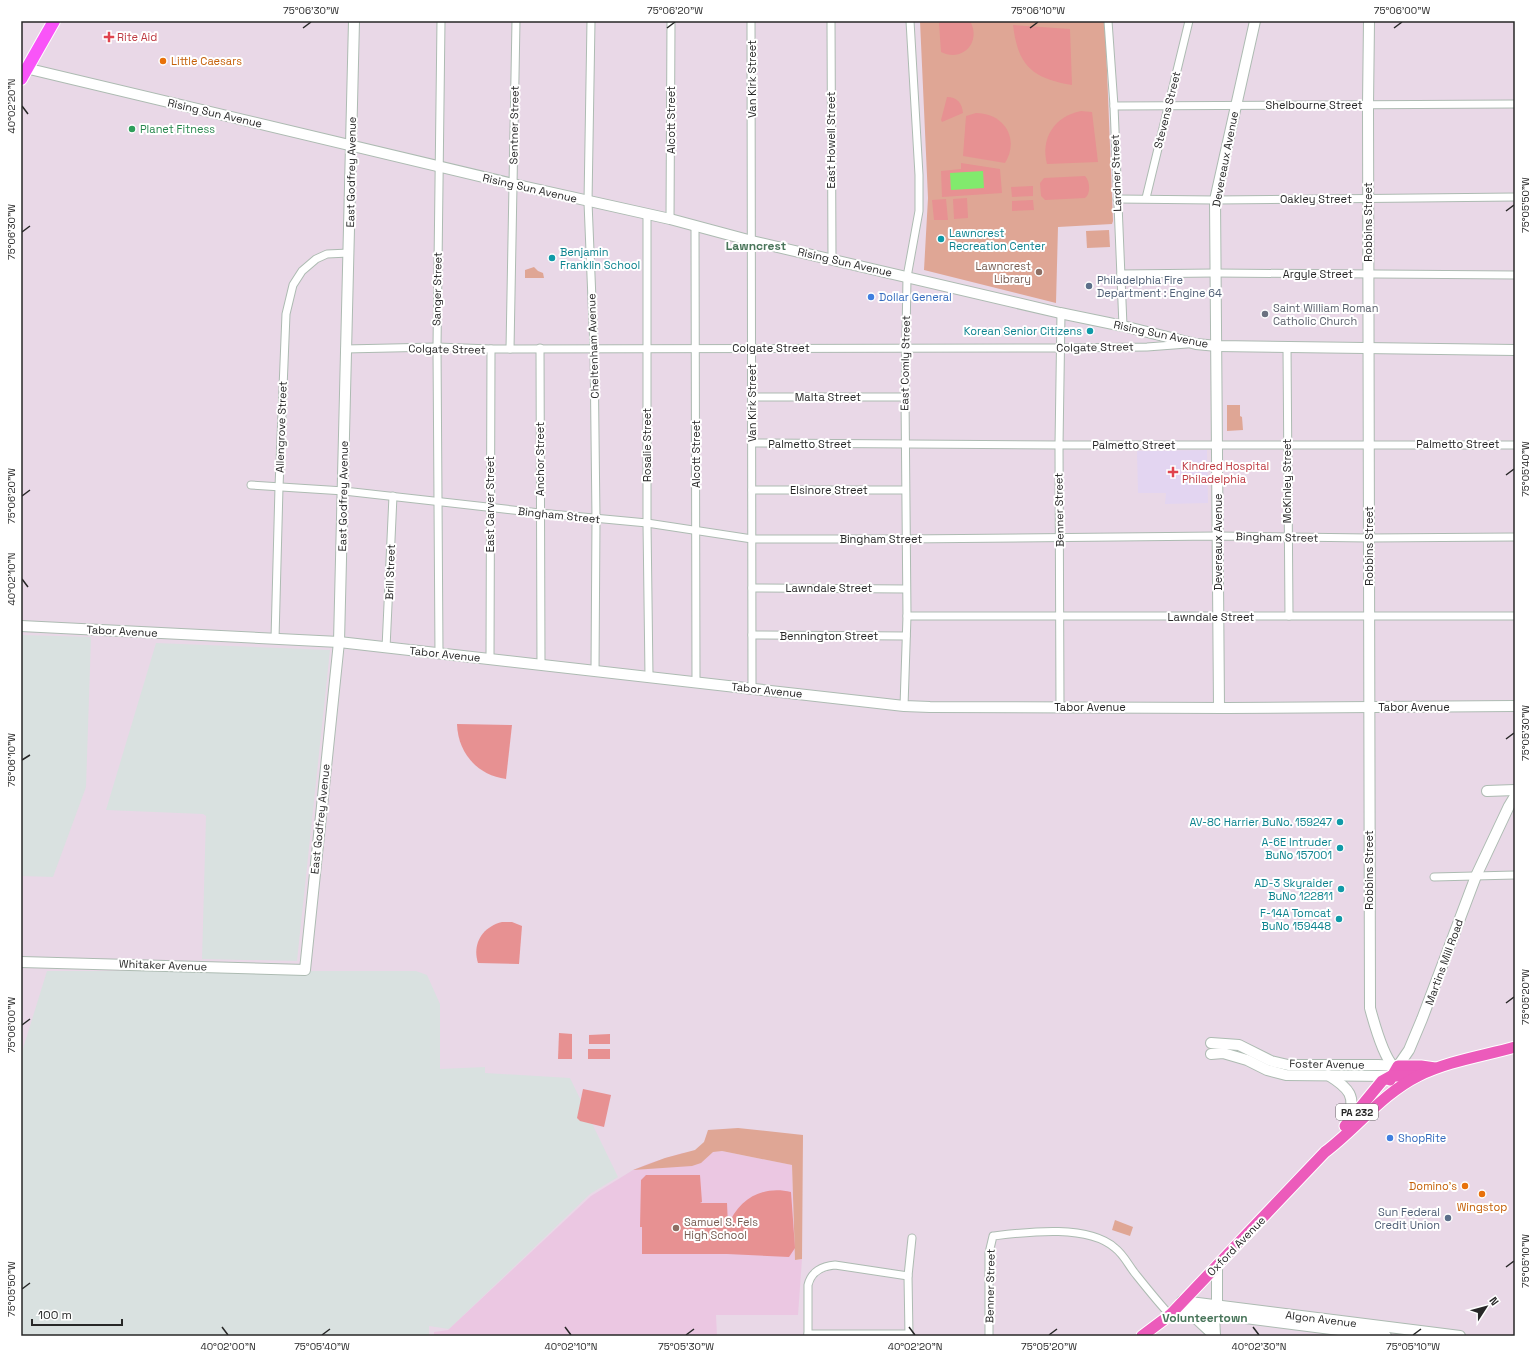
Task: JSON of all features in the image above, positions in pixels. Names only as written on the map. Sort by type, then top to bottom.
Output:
[{"type":"highway","points":[[23,72],[54,21]]},
{"type":"main road","name":"Oxford Avenue","points":[[1142,1336],[1179,1309],[1217,1266],[1325,1152],[1385,1099],[1418,1076],[1435,1068],[1515,1047]]},
{"type":"main road","name":"Oxford Avenue","points":[[1325,1152],[1333,1138],[1348,1123],[1382,1081],[1394,1069],[1421,1066],[1435,1068]]},
{"type":"main road","name":"Oxford Avenue","points":[[1394,1069],[1418,1076]]},
{"type":"main road","name":"Martins Mill Road","points":[[1361,1119],[1388,1086],[1394,1069]]},
{"type":"street","name":"East Godfrey Avenue","points":[[305,970],[339,642],[344,491],[345,349],[352,145],[354,21]]},
{"type":"street","name":"Sanger Street","points":[[439,653],[437,347],[438,166],[441,21]]},
{"type":"street","name":"Sentner Street","points":[[510,349],[516,21]]},
{"type":"street","name":"Cheltenham Avenue","points":[[591,21],[588,202],[594,349],[596,519],[595,671]]},
{"type":"street","name":"Alcott Street","points":[[670,219],[671,21]]},
{"type":"street","name":"Van Kirk Street","points":[[752,21],[752,688]]},
{"type":"street","name":"East Howell Street","points":[[830,21],[832,258]]},
{"type":"street","name":"East Comly Street","points":[[904,706],[906,636],[905,348],[907,277],[919,211],[919,175],[910,21]]},
{"type":"street","name":"Lardner Street","points":[[1108,21],[1114,106],[1123,326]]},
{"type":"street","name":"Stevens Street","points":[[1146,198],[1188,21]]},
{"type":"street","name":"Devereaux Avenue","points":[[1219,708],[1218,444],[1214,200],[1255,21]]},
{"type":"street","name":"Robbins Street","points":[[1369,21],[1368,348],[1370,1008],[1375,1029],[1382,1042],[1387,1058],[1394,1069]]},
{"type":"street","name":"Rising Sun Avenue","points":[[23,72],[288,130],[588,202],[670,219],[752,241],[832,258],[907,277],[1196,344],[1217,346],[1515,350]]},
{"type":"street","name":"Shelbourne Street","points":[[1114,106],[1515,104]]},
{"type":"street","name":"Oakley Street","points":[[1117,198],[1214,200],[1515,197]]},
{"type":"street","name":"Rosalie Street","points":[[647,214],[647,523],[649,676]]},
{"type":"street","name":"Alcott Street","points":[[696,226],[696,682]]},
{"type":"street","name":"Allengrove Street","points":[[275,639],[286,314],[293,285],[302,271],[316,259],[327,254],[349,253]]},
{"type":"street","name":"Argyle Street","points":[[1121,274],[1215,273],[1515,275]]},
{"type":"street","name":"Benner Street","points":[[1060,708],[1059,445],[1061,313]]},
{"type":"street","name":"Colgate Street","points":[[345,349],[437,347],[491,349],[1060,348],[1147,347],[1196,344]]},
{"type":"street","name":"McKinley Street","points":[[1287,347],[1288,616]]},
{"type":"street","name":"Anchor Street","points":[[540,348],[541,665]]},
{"type":"street","name":"East Carver Street","points":[[490,659],[491,349]]},
{"type":"street","name":"Malta Street","points":[[752,397],[905,397]]},
{"type":"street","name":"Palmetto Street","points":[[752,443],[1059,445],[1515,444]]},
{"type":"street","name":"Bingham Street","points":[[251,485],[344,491],[596,519],[647,523],[752,539],[1218,536],[1288,538],[1515,537]]},
{"type":"street","name":"Elsinore Street","points":[[752,490],[905,490]]},
{"type":"street","name":"Brill Street","points":[[386,648],[393,496]]},
{"type":"street","name":"Lawndale Street","points":[[752,588],[906,589]]},
{"type":"street","name":"Lawndale Street","points":[[906,616],[1515,616]]},
{"type":"street","name":"Tabor Avenue","points":[[21,626],[339,642],[904,706],[1060,708],[1515,706]]},
{"type":"street","name":"Bennington Street","points":[[752,635],[906,636]]},
{"type":"street","points":[[1487,791],[1515,790]]},
{"type":"street","name":"Martins Mill Road","points":[[1394,1069],[1409,1050],[1476,876],[1515,796]]},
{"type":"street","points":[[1434,877],[1515,875]]},
{"type":"street","name":"Whitaker Avenue","points":[[21,962],[305,970]]},
{"type":"street","name":"Foster Avenue","points":[[1239,1045],[1271,1061],[1288,1065],[1378,1065],[1394,1069],[1328,1075],[1286,1075],[1268,1070],[1241,1058],[1211,1048],[1239,1045]]},
{"type":"street","points":[[1328,1075],[1350,1094],[1352,1104],[1348,1123]]},
{"type":"street","name":"Benner Street","points":[[989,1336],[989,1254],[993,1236],[1018,1233],[1062,1232],[1081,1233],[1094,1236],[1104,1240],[1116,1248],[1149,1291],[1179,1309]]},
{"type":"street","points":[[908,1276],[835,1265],[819,1269],[812,1275],[808,1285],[808,1335],[909,1335],[908,1276],[912,1238]]},
{"type":"street","points":[[1214,1336],[1217,1266]]},
{"type":"street","points":[[1179,1309],[1214,1336]]},
{"type":"street","name":"Algon Avenue","points":[[1179,1309],[1216,1310],[1369,1332],[1386,1336]]},
{"type":"street","name":"Algon Avenue","points":[[1369,1332],[1460,1336]]},
{"type":"shaded area","points":[[920,21],[1105,21],[1113,221],[1112,224],[1058,227],[1056,303],[924,270],[928,198]]},
{"type":"shaded area","points":[[942,21],[970,21],[973,29],[972,43],[963,53],[949,55],[941,52],[939,23]]},
{"type":"shaded area","points":[[1013,25],[1070,29],[1072,85],[1047,78],[1037,74],[1029,68],[1019,51]]},
{"type":"shaded area","points":[[947,97],[954,98],[958,101],[963,113],[942,122],[941,120]]},
{"type":"shaded area","points":[[1081,111],[1092,112],[1098,162],[1047,164],[1045,154],[1046,145],[1052,130],[1057,123],[1064,118]]},
{"type":"shaded area","points":[[976,113],[994,117],[1007,129],[1011,145],[1005,163],[963,156],[966,116]]},
{"type":"shaded area","points":[[961,163],[1000,169],[1002,193],[942,197],[941,171],[961,169]]},
{"type":"shaded area","points":[[983,171],[984,188],[951,190],[950,173]]},
{"type":"shaded area","points":[[1085,176],[1089,187],[1088,194],[1085,198],[1045,200],[1041,196],[1040,183],[1044,178]]},
{"type":"shaded area","points":[[1033,186],[1033,196],[1012,197],[1011,187]]},
{"type":"shaded area","points":[[967,198],[968,218],[954,219],[953,199]]},
{"type":"shaded area","points":[[946,199],[948,220],[934,220],[932,200]]},
{"type":"shaded area","points":[[1033,200],[1034,210],[1012,211],[1012,201]]},
{"type":"shaded area","points":[[1109,230],[1110,247],[1087,248],[1086,231]]},
{"type":"shaded area","points":[[534,267],[543,273],[544,278],[525,278],[525,270]]},
{"type":"shaded area","points":[[1227,405],[1240,405],[1240,416],[1242,417],[1243,430],[1227,431]]},
{"type":"shaded area","name":"Kindred Hospital Philadelphia","points":[[1207,450],[1208,503],[1165,504],[1166,493],[1138,493],[1137,451]]},
{"type":"shaded area","points":[[21,635],[91,637],[86,787],[53,877],[21,876]]},
{"type":"shaded area","points":[[156,643],[330,650],[297,961],[202,959],[206,816],[203,814],[106,810]]},
{"type":"shaded area","points":[[457,724],[512,725],[506,779],[486,773],[471,761],[461,744]]},
{"type":"shaded area","points":[[502,922],[512,922],[522,926],[519,964],[478,963],[476,949],[480,937],[489,928]]},
{"type":"shaded area","points":[[47,971],[416,971],[427,975],[440,1004],[440,1069],[485,1067],[485,1073],[570,1078],[618,1177],[590,1194],[449,1329],[429,1326],[429,1336],[21,1336],[21,1055]]},
{"type":"shaded area","points":[[559,1033],[572,1034],[572,1059],[558,1059]]},
{"type":"shaded area","points":[[610,1034],[610,1044],[589,1044],[589,1035]]},
{"type":"shaded area","points":[[588,1049],[610,1049],[610,1059],[588,1059]]},
{"type":"shaded area","points":[[583,1089],[611,1095],[604,1127],[580,1121],[577,1118]]},
{"type":"shaded area","points":[[738,1128],[803,1135],[802,1259],[795,1260],[792,1165],[722,1151],[713,1152],[701,1163],[692,1166],[633,1170],[665,1158],[695,1150],[704,1142],[708,1130]]},
{"type":"shaded area","name":"Samuel S. Fels High School","points":[[722,1151],[792,1165],[795,1260],[802,1259],[798,1315],[716,1315],[717,1336],[434,1336],[434,1332],[448,1330],[591,1196],[633,1170],[650,1163],[682,1153]]},
{"type":"shaded area","points":[[646,1175],[700,1175],[702,1202],[700,1203],[727,1203],[728,1226],[732,1216],[738,1208],[753,1196],[771,1191],[781,1190],[791,1192],[795,1248],[789,1257],[727,1254],[642,1254],[642,1227],[640,1227],[641,1180]]},
{"type":"shaded area","points":[[1115,1220],[1133,1227],[1130,1236],[1112,1230]]},
{"type":"place","name":"Rite Aid","points":[[109,37]]},
{"type":"place","name":"Little Caesars","points":[[163,61]]},
{"type":"place","name":"Planet Fitness","points":[[132,129]]},
{"type":"place","name":"Lawncrest Recreation Center","points":[[941,239]]},
{"type":"place","name":"Benjamin Franklin School","points":[[552,258]]},
{"type":"place","name":"Lawncrest Library","points":[[1039,272]]},
{"type":"place","name":"Philadelphia Fire Department : Engine 64","points":[[1089,286]]},
{"type":"place","name":"Dollar General","points":[[871,297]]},
{"type":"place","name":"Saint William Roman Catholic Church","points":[[1265,314]]},
{"type":"place","name":"Korean Senior Citizens","points":[[1090,331]]},
{"type":"place","name":"Kindred Hospital Philadelphia","points":[[1173,472]]},
{"type":"place","name":"AV-8C Harrier BuNo. 159247","points":[[1340,822]]},
{"type":"place","name":"A-6E Intruder BuNo 157001","points":[[1340,848]]},
{"type":"place","name":"AD-3 Skyraider BuNo 122811","points":[[1341,889]]},
{"type":"place","name":"F-14A Tomcat BuNo 159448","points":[[1339,919]]},
{"type":"place","name":"ShopRite","points":[[1390,1138]]},
{"type":"place","name":"Domino's","points":[[1465,1186]]},
{"type":"place","name":"Wingstop","points":[[1482,1194]]},
{"type":"place","name":"Sun Federal Credit Union","points":[[1448,1218]]},
{"type":"place","name":"Samuel S. Fels High School","points":[[676,1228]]},
{"type":"district","name":"Lawncrest","points":[[756,246]]},
{"type":"district","name":"Volunteertown","points":[[1205,1318]]}]
